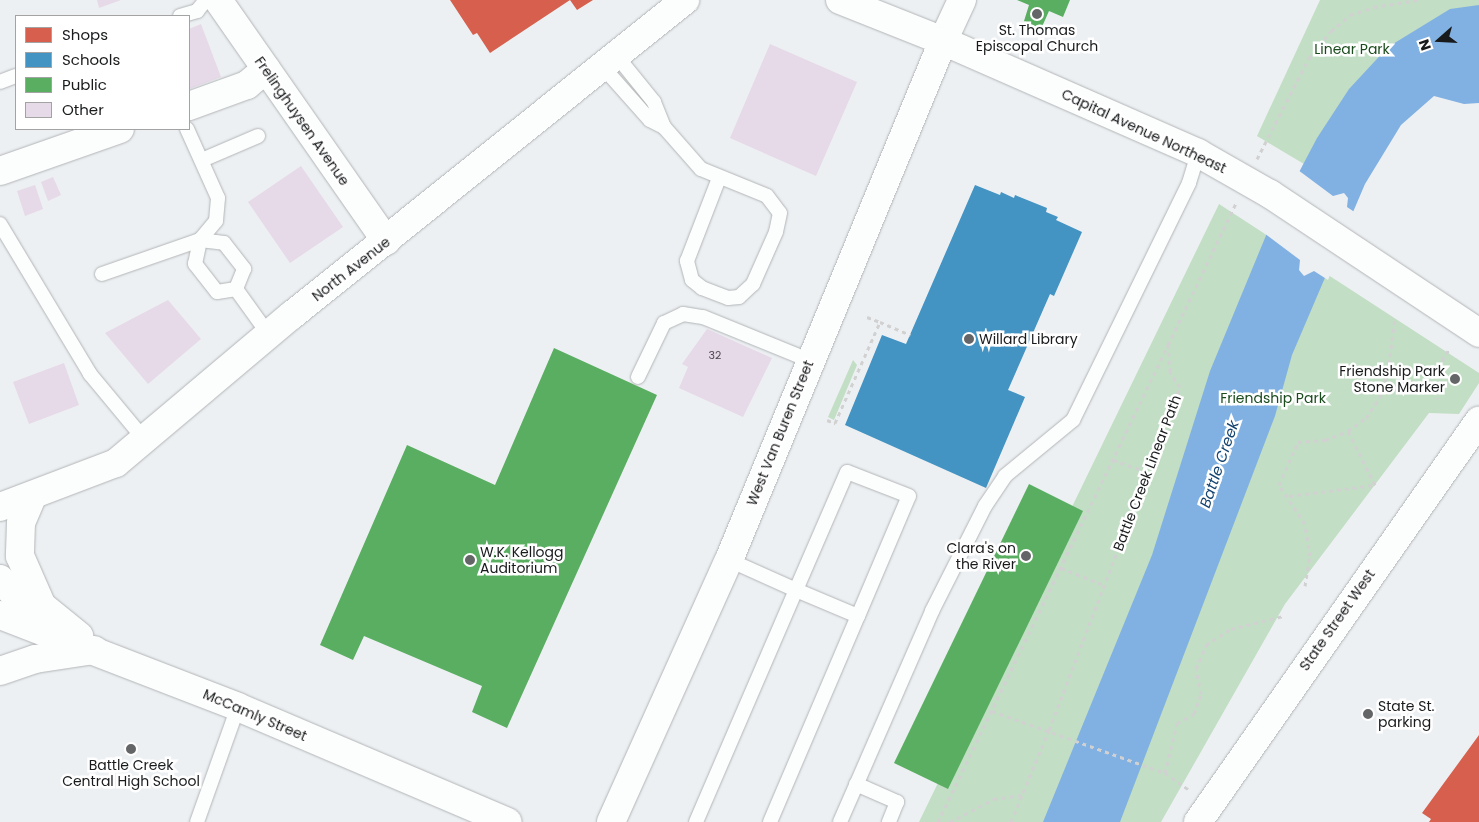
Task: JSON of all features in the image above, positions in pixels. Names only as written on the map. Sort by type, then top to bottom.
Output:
[{"type":"street","name":"Frelinghuysen Avenue","points":[[218,0],[386,242]]},
{"type":"street","name":"North Avenue","points":[[0,507],[32,497],[116,463],[269,335],[685,0]]},
{"type":"street","name":"Capital Avenue Northeast","points":[[840,0],[944,41],[1198,153],[1259,187],[1366,255],[1479,333]]},
{"type":"street","name":"West Van Buren Street","points":[[611,822],[729,560],[809,360],[962,0]]},
{"type":"street","points":[[190,106],[247,85],[266,68]]},
{"type":"street","points":[[0,171],[113,130]]},
{"type":"street","name":"State Street West","points":[[1198,822],[1479,420]]},
{"type":"street","points":[[32,497],[21,523],[20,556],[42,606]]},
{"type":"street","points":[[0,579],[18,598],[42,606],[95,650]]},
{"type":"street","name":"McCamly Street","points":[[0,615],[95,650],[238,707],[508,822]]},
{"type":"street","points":[[0,671],[35,659],[95,650]]},
{"type":"lane","points":[[183,15],[197,10],[206,0]]},
{"type":"lane","points":[[609,61],[650,120],[664,127]]},
{"type":"lane","points":[[609,61],[654,102],[664,127],[693,162],[718,178],[767,196],[780,213],[776,232],[753,284],[739,296],[728,298],[702,288],[692,280],[687,261],[718,178]]},
{"type":"lane","points":[[0,82],[15,76]]},
{"type":"lane","points":[[187,130],[218,198],[216,221],[200,240],[195,264],[217,292],[236,289]]},
{"type":"lane","points":[[202,160],[258,136]]},
{"type":"lane","points":[[840,822],[932,610],[986,506],[1005,476],[1073,420],[1190,183],[1198,153]]},
{"type":"lane","points":[[0,224],[90,374],[144,439]]},
{"type":"lane","points":[[102,274],[200,240],[224,243],[244,269],[236,289]]},
{"type":"lane","points":[[236,289],[269,335]]},
{"type":"lane","points":[[638,377],[660,328],[673,316],[683,314],[703,317],[809,360]]},
{"type":"lane","points":[[696,822],[847,472],[909,496],[770,822]]},
{"type":"lane","points":[[729,560],[858,616]]},
{"type":"lane","points":[[197,822],[238,707]]},
{"type":"lane","points":[[856,784],[897,802],[888,822]]},
{"type":"path","points":[[939,822],[1168,345],[1259,187],[1309,58],[1331,31],[1350,15],[1374,7],[1417,0]]},
{"type":"path","points":[[867,317],[910,335]]},
{"type":"path","points":[[1305,586],[1310,556],[1306,532],[1288,496],[1279,485],[1298,442],[1325,440],[1348,432],[1366,418],[1380,397],[1388,372],[1395,317]]},
{"type":"path","points":[[827,420],[835,424],[880,322]]},
{"type":"path","name":"Battle Creek Linear Path","points":[[1010,822],[1049,730],[1180,387],[1170,372],[1168,345]]},
{"type":"path","points":[[1438,399],[1434,374],[1449,349]]},
{"type":"path","points":[[1388,372],[1434,374]]},
{"type":"path","points":[[1288,496],[1375,485],[1348,432]]},
{"type":"path","points":[[1113,460],[1147,472]]},
{"type":"path","points":[[1060,568],[1104,585]]},
{"type":"path","points":[[1165,773],[1177,723],[1194,714],[1201,694],[1196,669],[1206,645],[1231,630],[1283,616]]},
{"type":"path","points":[[992,711],[1165,773],[1191,792]]},
{"type":"path","points":[[950,822],[994,798],[1023,795]]},
{"type":"green space","name":"Linear Park","points":[[1320,0],[1479,0],[1479,33],[1304,164],[1257,136]]},
{"type":"green space","name":"Friendship Park","points":[[1219,204],[1479,373],[1479,383],[1459,414],[1429,413],[1285,604],[1161,822],[919,822]]},
{"type":"green space","points":[[853,360],[857,365],[834,420],[828,417]]},
{"type":"water","name":"Battle Creek","points":[[1479,5],[1479,103],[1464,104],[1434,96],[1401,125],[1365,184],[1292,355],[1275,416],[1120,822],[1043,822],[1152,555],[1210,371],[1267,233],[1317,138],[1349,89],[1388,47],[1450,9]]},
{"type":"pier","points":[[1298,170],[1333,196],[1344,193],[1348,198],[1347,207],[1356,213],[1328,280],[1314,271],[1304,276],[1299,270],[1300,260],[1264,233]]},
{"type":"building: Shops","points":[[450,0],[570,0],[490,53],[477,33],[473,35]]},
{"type":"building: Shops","points":[[570,0],[593,0],[577,10]]},
{"type":"building: Shops","points":[[1479,735],[1479,822],[1429,822],[1431,819],[1422,813]]},
{"type":"building: Schools","name":"Willard Library","points":[[975,185],[1000,195],[1001,192],[1014,198],[1015,195],[1047,208],[1046,212],[1058,217],[1056,220],[1082,232],[1054,296],[1050,294],[1008,390],[1025,397],[986,488],[845,425],[882,335],[906,344]]},
{"type":"building: Public","name":"St. Thomas Episcopal Church","points":[[1017,0],[1070,0],[1063,17],[1049,11],[1041,29],[1024,21],[1029,5]]},
{"type":"building: Public","name":"W.K. Kellogg Auditorium","points":[[554,348],[657,395],[507,728],[472,712],[482,686],[364,636],[353,660],[320,645],[407,445],[495,485]]},
{"type":"building: Public","points":[[1029,484],[1083,511],[948,789],[894,763]]},
{"type":"building: Other","points":[[97,0],[121,0],[99,8]]},
{"type":"building: Other","points":[[201,24],[221,77],[190,89],[190,29]]},
{"type":"building: Other","points":[[770,44],[857,82],[816,176],[730,138]]},
{"type":"building: Other","points":[[301,166],[343,227],[290,263],[248,202]]},
{"type":"building: Other","points":[[53,177],[61,195],[48,201],[41,182]]},
{"type":"building: Other","points":[[35,185],[43,209],[25,216],[17,191]]},
{"type":"building: Other","points":[[168,300],[201,339],[148,384],[105,333]]},
{"type":"building: Other","points":[[707,329],[772,358],[743,417],[679,388],[688,367],[682,364]]},
{"type":"building: Other","points":[[64,363],[79,405],[29,424],[13,382]]},
{"type":"place","name":"St. Thomas Episcopal Church","points":[[1037,14]]},
{"type":"place","name":"Willard Library","points":[[969,339]]},
{"type":"place","name":"Friendship Park Stone Marker","points":[[1455,379]]},
{"type":"place","name":"Clara's on the River","points":[[1026,556]]},
{"type":"place","name":"W.K. Kellogg Auditorium","points":[[470,560]]},
{"type":"place","name":"State St. parking","points":[[1368,714]]},
{"type":"place","name":"Battle Creek Central High School","points":[[131,749]]}]
